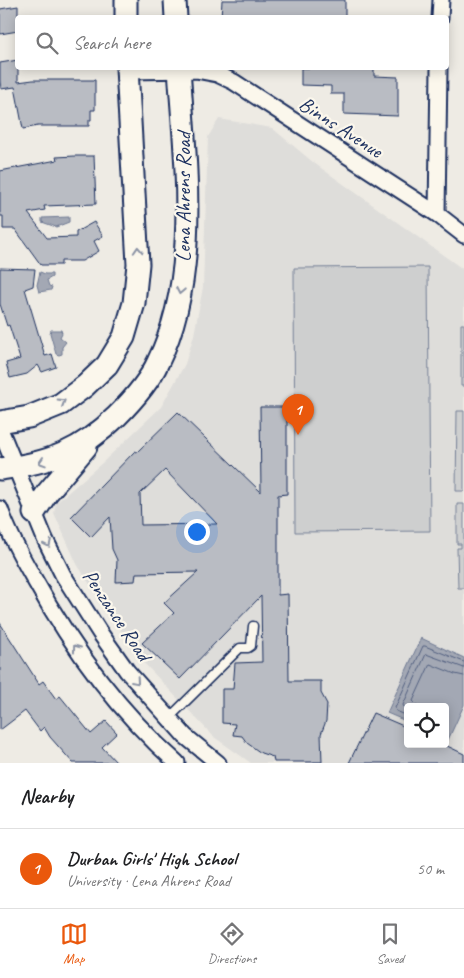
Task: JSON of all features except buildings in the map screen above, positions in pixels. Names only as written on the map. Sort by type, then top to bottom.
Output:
[{"type":"main road","points":[[126,0],[126,15]]},
{"type":"main road","points":[[175,0],[176,15]]},
{"type":"main road","points":[[0,422],[28,417],[61,404],[85,386],[106,365],[124,337],[134,303],[138,264],[127,70]]},
{"type":"main road","name":"Lena Ahrens Road","points":[[8,468],[38,464],[66,453],[100,432],[135,398],[158,363],[173,327],[183,276],[187,232],[186,179],[179,70]]},
{"type":"main road","points":[[34,512],[47,493],[100,432]]},
{"type":"street","points":[[440,0],[440,15]]},
{"type":"street","name":"Binns Avenue","points":[[196,70],[216,74],[234,82],[436,214],[464,235]]},
{"type":"street","points":[[436,214],[439,70]]},
{"type":"street","name":"Penzance Road","points":[[0,429],[8,468],[34,512],[45,539],[64,575],[100,634],[127,671],[185,736],[218,763]]},
{"type":"street","points":[[0,509],[25,562],[71,641],[140,728],[177,763]]},
{"type":"street","points":[[140,728],[165,714]]},
{"type":"lane","points":[[165,714],[240,648],[251,646],[253,626]]},
{"type":"shaded area","points":[[219,119],[272,128],[314,163],[464,270],[464,763],[251,763],[214,737],[144,663],[108,613],[77,564],[54,513],[56,503],[102,463],[161,407],[185,364],[194,335],[203,287],[208,137]]},
{"type":"shaded area","points":[[428,267],[430,531],[295,532],[294,268]]},
{"type":"shaded area","points":[[461,324],[464,324],[464,386],[461,386]]},
{"type":"shaded area","points":[[457,411],[464,411],[464,491],[456,491]]},
{"type":"shaded area","points":[[457,504],[464,504],[464,588],[458,588],[457,548],[461,548],[461,544],[457,544]]},
{"type":"water","points":[[69,217],[69,222],[56,227],[42,222],[42,218]]},
{"type":"water","points":[[40,272],[52,274],[52,277],[47,280],[49,286],[52,287],[51,290],[39,292],[37,285]]},
{"type":"water","points":[[51,330],[61,330],[60,337],[66,342],[62,347],[62,354],[56,354],[50,333]]},
{"type":"water","points":[[421,638],[464,658],[464,705],[449,738],[449,703],[404,703],[404,720],[387,713]]},
{"type":"place","name":"Durban Girls' High School","points":[[298,435]]}]
